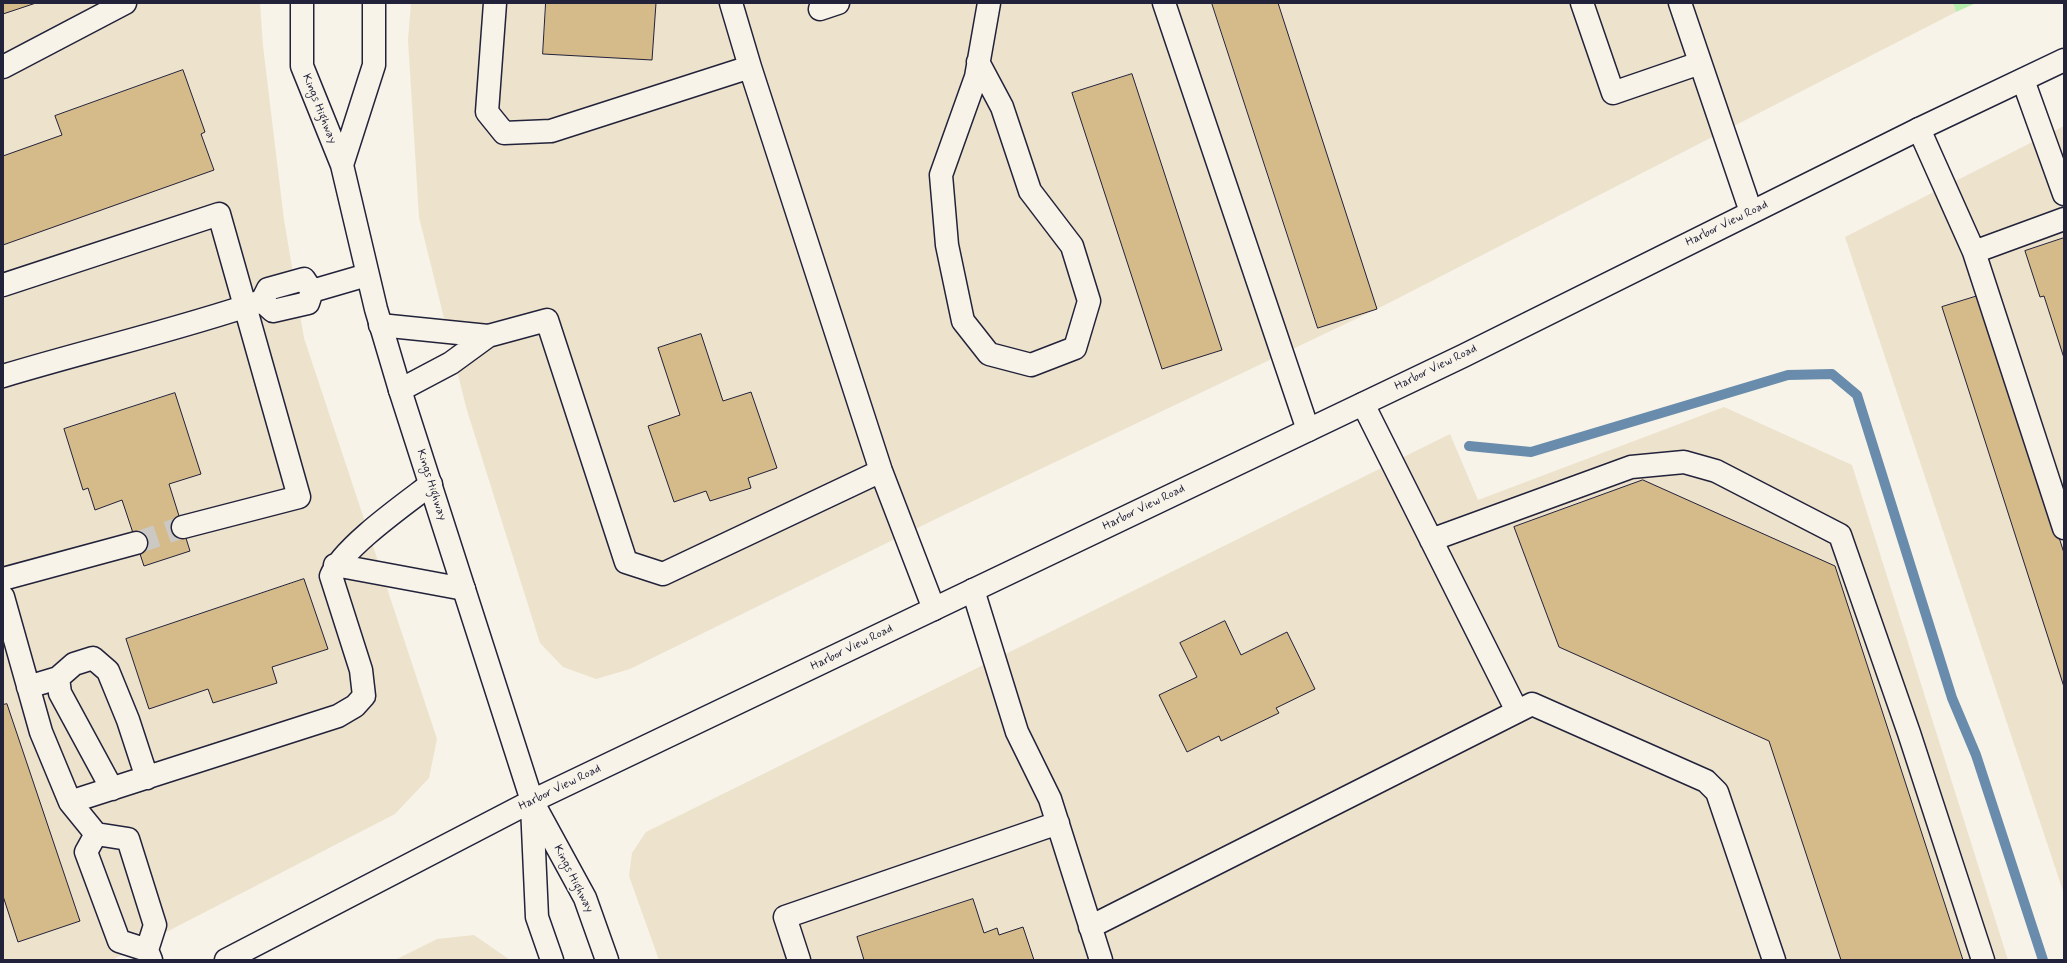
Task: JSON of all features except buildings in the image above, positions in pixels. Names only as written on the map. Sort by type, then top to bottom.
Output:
[{"type":"main road","points":[[3,67],[125,3]]},
{"type":"main road","name":"Kings Highway","points":[[302,3],[302,66],[342,165],[367,275],[380,325],[400,390],[532,801],[585,898],[607,960]]},
{"type":"main road","name":"Kings Highway","points":[[342,165],[374,65],[374,3]]},
{"type":"main road","points":[[495,3],[487,112],[504,133],[551,131],[750,67]]},
{"type":"main road","points":[[731,3],[750,67],[881,470],[934,609]]},
{"type":"main road","points":[[978,62],[1002,107],[1030,191],[1072,246],[1089,301],[1075,348],[1030,365],[989,354],[963,321],[947,245],[941,175],[976,77],[978,62],[989,3]]},
{"type":"main road","points":[[1164,3],[1308,430]]},
{"type":"main road","points":[[1582,3],[1612,93],[1700,63]]},
{"type":"main road","points":[[1680,3],[1751,212]]},
{"type":"main road","name":"Harbor View Road","points":[[226,960],[532,801],[1363,404],[1919,129],[2064,60]]},
{"type":"main road","points":[[2023,80],[2062,181]]},
{"type":"main road","points":[[1919,129],[1974,252],[2064,528]]},
{"type":"main road","points":[[3,285],[219,214],[254,304],[299,497],[183,527]]},
{"type":"main road","points":[[1974,252],[2064,219]]},
{"type":"main road","points":[[3,376],[187,325],[254,304],[273,310],[308,303],[312,291],[367,275]]},
{"type":"main road","points":[[400,390],[451,363],[488,336],[546,320],[626,562],[663,574],[881,470]]},
{"type":"main road","points":[[380,325],[488,336]]},
{"type":"main road","points":[[1363,404],[1517,711]]},
{"type":"main road","points":[[1431,540],[1631,467],[1684,462],[1716,470],[1840,535],[1909,733],[1983,960]]},
{"type":"main road","points":[[70,802],[338,716],[355,706],[364,696],[361,670],[331,576],[335,565],[377,525],[431,484]]},
{"type":"main road","points":[[3,580],[136,543]]},
{"type":"main road","points":[[335,565],[464,589]]},
{"type":"main road","points":[[973,590],[1017,732],[1050,799],[1101,960]]},
{"type":"main road","points":[[3,597],[41,732],[70,802],[96,834],[128,839],[155,925],[149,955],[119,941],[86,852],[96,834]]},
{"type":"main road","points":[[28,687],[58,678],[74,664],[93,658],[108,671],[128,720],[147,778]]},
{"type":"main road","points":[[58,678],[60,694],[112,789]]},
{"type":"main road","points":[[1090,927],[1532,704],[1706,781],[1717,792],[1774,960]]},
{"type":"main road","name":"Kings Highway","points":[[532,801],[537,917],[552,960]]},
{"type":"main road","points":[[799,960],[785,917],[1058,823]]},
{"type":"shaded area","points":[[3,3],[260,3],[263,46],[284,220],[304,338],[437,739],[429,778],[395,814],[112,960],[3,960]]},
{"type":"shaded area","points":[[411,3],[1953,3],[1956,12],[1381,307],[948,513],[630,669],[596,679],[563,667],[540,643],[466,407],[419,217],[408,40]]},
{"type":"shaded area","points":[[2064,126],[2064,894],[1845,237]]},
{"type":"shaded area","points":[[1724,407],[1852,465],[2008,960],[659,960],[629,876],[632,853],[646,832],[1450,434],[1478,500]]},
{"type":"shaded area","points":[[474,935],[510,960],[395,960],[437,939]]},
{"type":"green space","points":[[1953,3],[1976,3],[1956,12]]},
{"type":"waterway","points":[[1469,446],[1531,452],[1788,375],[1832,374],[1857,395],[1952,698],[1976,755],[2043,960]]},
{"type":"tunnel","points":[[136,543],[183,527]]}]
